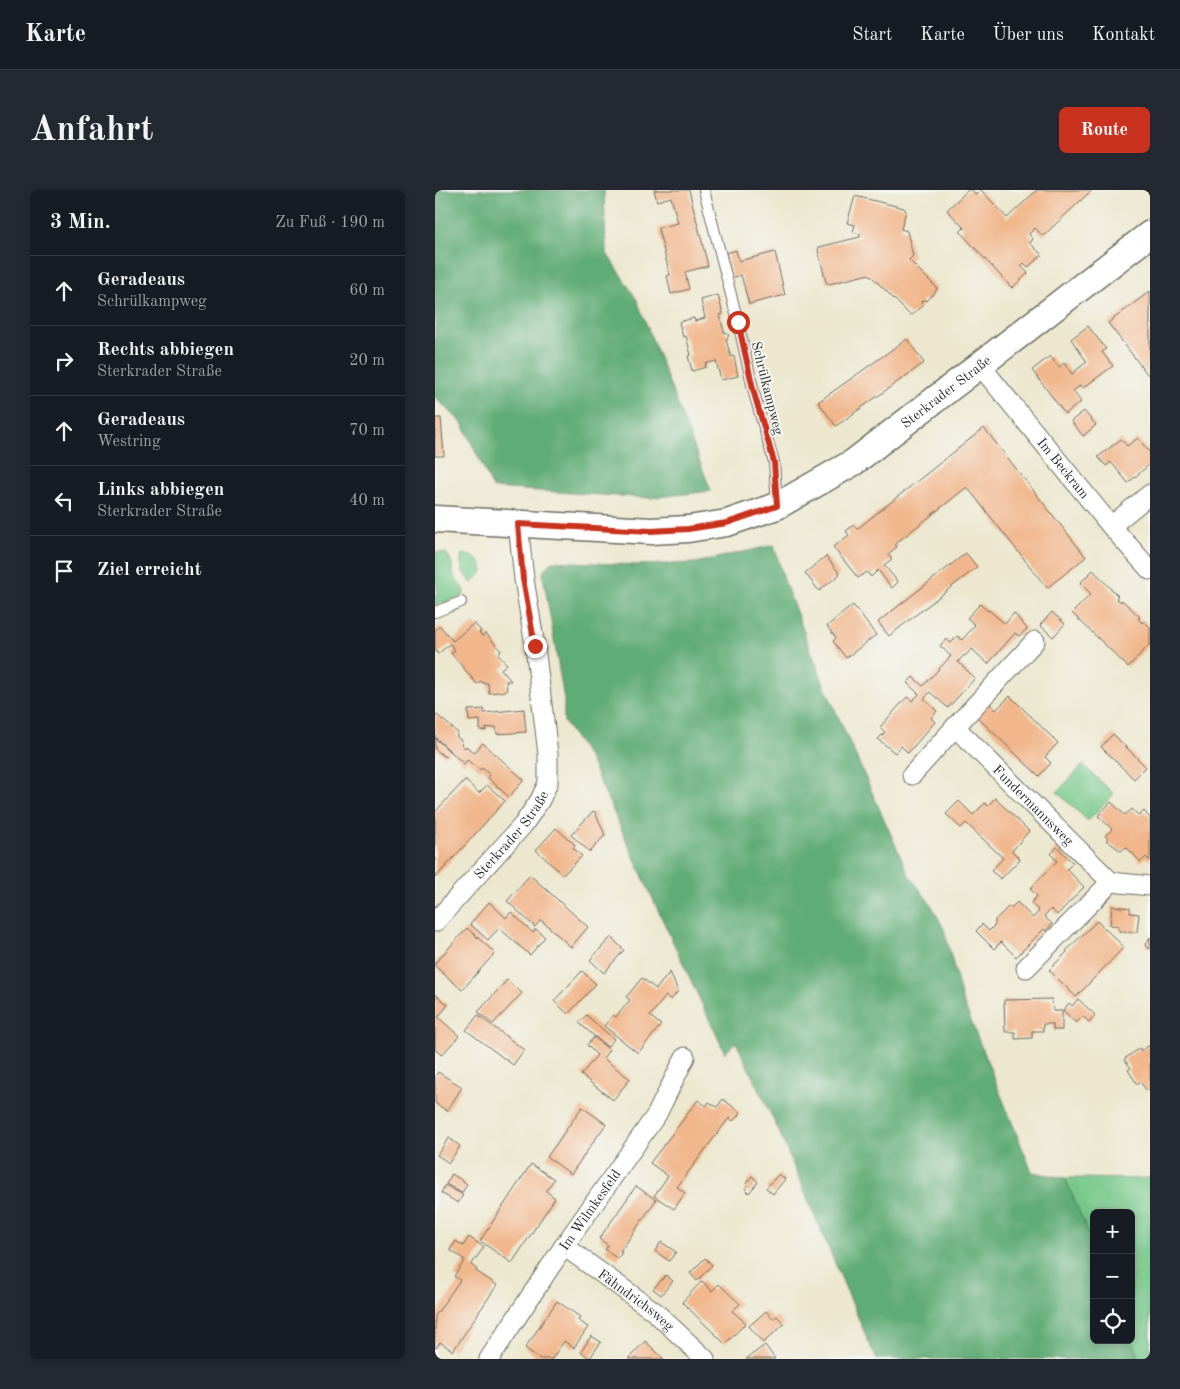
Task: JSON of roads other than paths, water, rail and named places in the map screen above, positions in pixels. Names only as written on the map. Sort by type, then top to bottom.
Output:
[{"type":"main road","name":"Sterkrader Straße","points":[[435,518],[651,531],[688,529],[727,523],[777,506],[854,462],[1150,234]]},
{"type":"street","name":"Im Beckram","points":[[979,364],[1111,526],[1150,570]]},
{"type":"street","points":[[1111,526],[1150,494]]},
{"type":"street","name":"Sterkrader Straße","points":[[435,922],[523,825],[540,800],[548,783],[548,754],[535,646],[523,579],[529,525]]},
{"type":"street","points":[[912,775],[1035,641]]},
{"type":"street","name":"Fundermannsweg","points":[[955,728],[1111,882]]},
{"type":"street","points":[[1026,968],[1111,882],[1150,886]]},
{"type":"street","name":"Im Wilmkesfeld","points":[[489,1359],[564,1246],[657,1114],[685,1058]]},
{"type":"street","name":"Fähndrichsweg","points":[[564,1246],[655,1312],[705,1359]]},
{"type":"lane","name":"Schrülkampweg","points":[[704,190],[754,393],[774,462],[777,506]]},
{"type":"lane","points":[[435,612],[461,602]]}]
